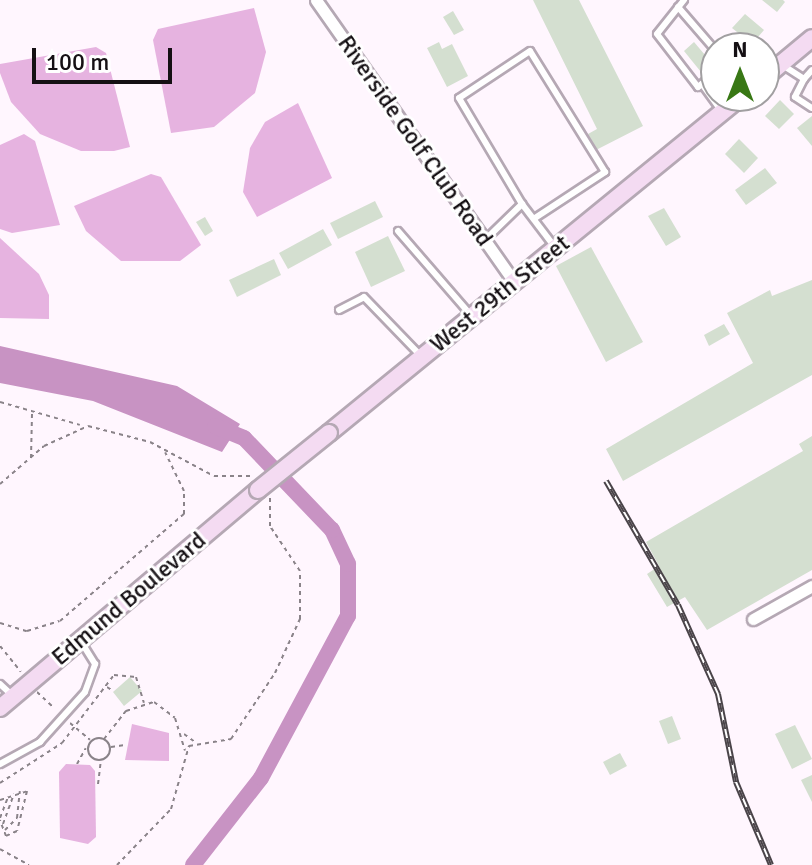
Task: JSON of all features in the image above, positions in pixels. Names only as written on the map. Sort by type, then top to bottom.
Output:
[{"type":"main road","points":[[782,63],[811,40]]},
{"type":"main road","name":"West 29th Street","points":[[262,488],[722,113]]},
{"type":"main road","name":"Edmund Boulevard","points":[[6,702],[262,488]]},
{"type":"street","name":"Riverside Golf Club Road","points":[[316,0],[515,283]]},
{"type":"street","points":[[753,619],[812,586]]},
{"type":"lane","points":[[684,0],[657,34],[698,87],[700,86]]},
{"type":"lane","points":[[678,7],[700,32]]},
{"type":"lane","points":[[535,218],[605,172],[530,51],[459,98],[522,204],[556,249]]},
{"type":"lane","points":[[782,63],[804,79]]},
{"type":"lane","points":[[812,70],[795,97],[812,108]]},
{"type":"lane","points":[[485,240],[522,204]]},
{"type":"lane","points":[[398,231],[472,317]]},
{"type":"lane","points":[[339,310],[364,297],[423,357]]},
{"type":"lane","points":[[0,764],[40,742],[85,692],[95,664],[80,640]]},
{"type":"lane","points":[[0,684],[6,702]]},
{"type":"path","points":[[0,402],[144,440],[214,476],[262,488],[270,526],[300,571],[303,611],[275,673],[231,739],[199,743],[185,755]]},
{"type":"path","points":[[31,458],[32,412]]},
{"type":"path","points":[[0,484],[31,458],[84,426]]},
{"type":"path","points":[[0,623],[27,631],[60,621],[184,514],[184,491],[165,452]]},
{"type":"path","points":[[0,646],[21,672]]},
{"type":"path","points":[[0,783],[30,767],[76,729],[114,675],[132,675],[144,687],[144,703]]},
{"type":"path","points":[[106,686],[113,691]]},
{"type":"path","points":[[35,689],[54,708]]},
{"type":"path","points":[[70,723],[91,741],[104,739],[126,711],[144,703],[166,710],[183,733],[199,743]]},
{"type":"path","points":[[125,706],[126,711]]},
{"type":"path","points":[[117,865],[171,809],[185,755],[183,733]]},
{"type":"path","points":[[104,739],[110,747]]},
{"type":"path","points":[[77,764],[91,741]]},
{"type":"path","points":[[98,784],[101,760],[110,747],[125,745]]},
{"type":"path","points":[[88,747],[101,760]]},
{"type":"path","points":[[4,830],[17,818],[20,791]]},
{"type":"path","points":[[0,800],[8,796],[20,791],[27,791],[23,820],[9,836],[0,819],[8,796]]},
{"type":"path","points":[[2,825],[12,811],[14,794]]},
{"type":"path","points":[[14,802],[21,802]]},
{"type":"path","points":[[20,808],[26,809]]},
{"type":"path","points":[[6,809],[12,811]]},
{"type":"path","points":[[17,818],[23,820]]},
{"type":"path","points":[[8,819],[14,823]]},
{"type":"path","points":[[0,849],[29,865]]},
{"type":"shaded area","points":[[254,8],[266,52],[255,93],[214,127],[171,133],[153,40],[158,29]]},
{"type":"shaded area","points":[[96,47],[106,53],[130,147],[114,151],[81,151],[40,134],[11,102],[0,73],[0,64]]},
{"type":"shaded area","points":[[298,103],[332,178],[257,217],[243,192],[250,148],[265,122]]},
{"type":"shaded area","points":[[24,134],[35,141],[60,225],[12,233],[0,229],[0,145]]},
{"type":"shaded area","points":[[151,174],[161,177],[201,245],[180,261],[121,261],[86,231],[74,206]]},
{"type":"shaded area","points":[[0,238],[39,274],[49,295],[49,319],[0,318]]},
{"type":"shaded area","points":[[0,346],[177,386],[240,424],[222,452],[93,401],[0,383]]},
{"type":"shaded area","points":[[132,724],[169,733],[169,761],[125,760]]},
{"type":"shaded area","points":[[66,764],[90,765],[95,771],[96,837],[88,844],[60,838],[59,772]]},
{"type":"building","points":[[533,0],[579,0],[643,126],[596,150],[588,134],[597,129]]},
{"type":"building","points":[[762,0],[783,0],[785,2],[777,12]]},
{"type":"building","points":[[453,11],[464,30],[454,35],[443,17]]},
{"type":"building","points":[[745,14],[764,30],[737,32],[732,28]]},
{"type":"building","points":[[439,42],[442,49],[452,44],[468,76],[447,87],[427,48]]},
{"type":"building","points":[[694,42],[700,49],[700,71],[684,51]]},
{"type":"building","points":[[780,100],[794,114],[779,129],[765,116],[769,112],[780,112]]},
{"type":"building","points":[[812,116],[812,146],[797,128]]},
{"type":"building","points":[[739,139],[758,158],[744,173],[725,154]]},
{"type":"building","points":[[765,168],[777,183],[746,205],[735,190]]},
{"type":"building","points":[[375,201],[383,217],[338,239],[330,223]]},
{"type":"building","points":[[664,208],[681,237],[666,246],[648,216]]},
{"type":"building","points":[[205,217],[213,231],[205,236],[196,222]]},
{"type":"building","points":[[323,229],[332,245],[288,269],[279,253]]},
{"type":"building","points":[[388,236],[405,271],[371,287],[355,252]]},
{"type":"building","points":[[591,247],[643,342],[606,362],[556,266]]},
{"type":"building","points":[[274,259],[281,275],[237,297],[229,280]]},
{"type":"building","points":[[812,280],[812,375],[623,481],[606,449],[753,363],[727,313],[770,290],[772,296]]},
{"type":"building","points":[[724,324],[730,334],[709,346],[704,335]]},
{"type":"building","points":[[812,436],[812,570],[707,630],[685,597],[667,607],[647,574],[659,566],[646,542],[803,451],[799,444]]},
{"type":"building","points":[[130,677],[142,691],[124,706],[113,692]]},
{"type":"building","points":[[672,716],[681,739],[668,744],[659,721]]},
{"type":"building","points":[[795,725],[812,759],[792,769],[775,734]]},
{"type":"building","points":[[620,753],[627,766],[610,775],[603,762]]},
{"type":"building","points":[[812,775],[812,802],[801,780]]},
{"type":"waterway","points":[[193,865],[261,778],[348,616],[348,564],[332,530],[244,438],[215,426]]},
{"type":"railway","points":[[606,481],[678,605],[718,694],[736,782],[771,865]]}]
